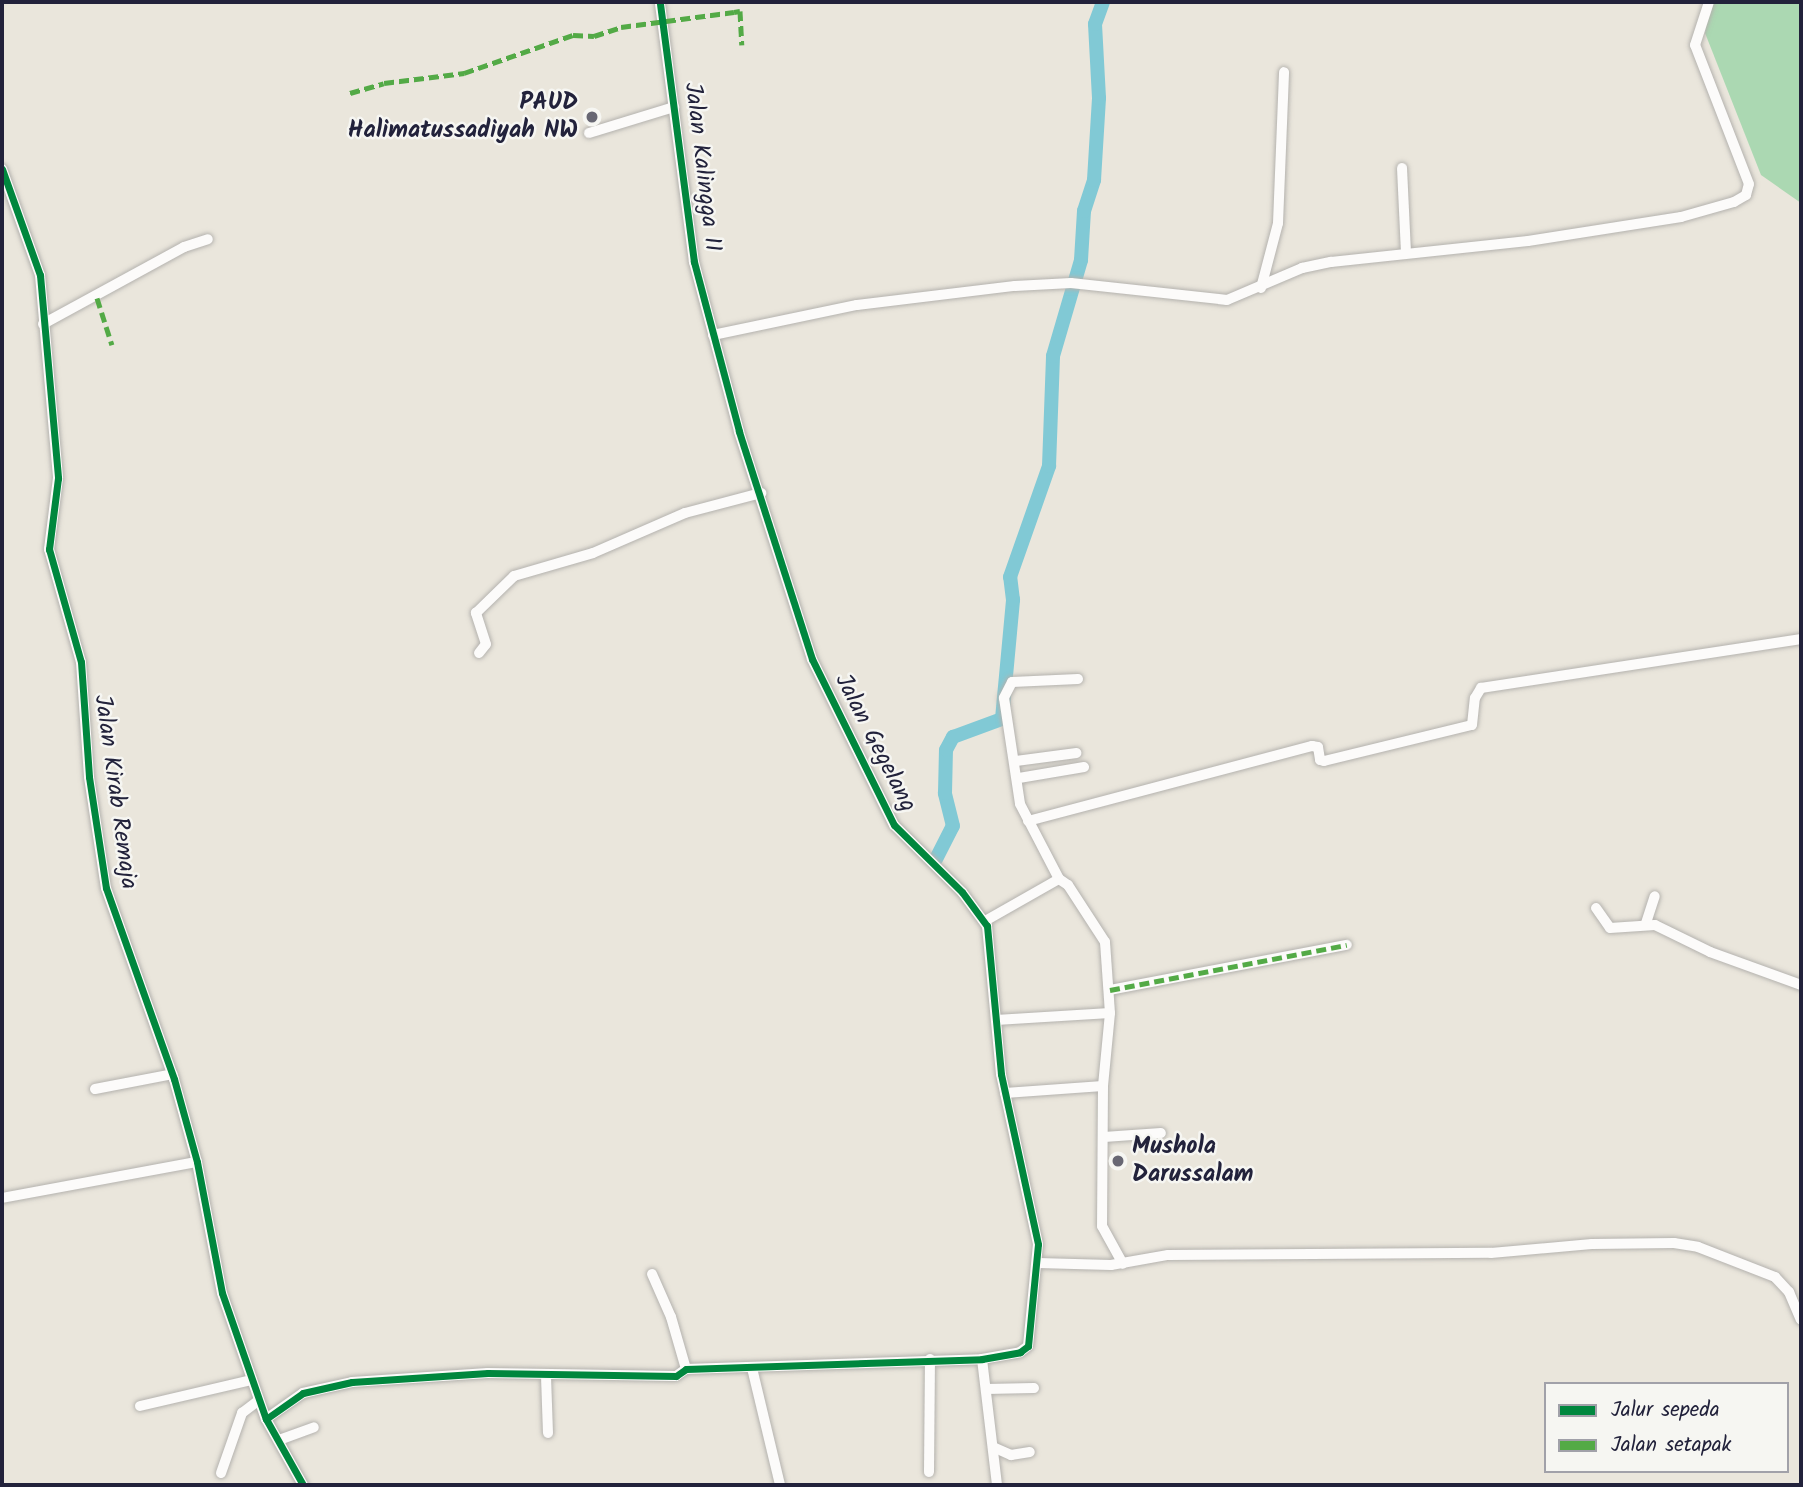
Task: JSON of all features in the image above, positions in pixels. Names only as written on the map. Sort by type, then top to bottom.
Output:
[{"type":"street","name":"Jalan Kalingga II","points":[[660,2],[691,246],[713,335]]},
{"type":"street","points":[[713,335],[922,295],[1074,284],[1209,301],[1235,299],[1311,265],[1528,241],[1706,211],[1742,198],[1749,184],[1699,62],[1695,45],[1699,27],[1707,17],[1709,2]]},
{"type":"street","points":[[1261,288],[1278,223],[1284,72]]},
{"type":"street","points":[[589,133],[674,107]]},
{"type":"street","points":[[1402,168],[1406,253]]},
{"type":"street","name":"Jalan Kirab Remaja","points":[[2,169],[39,270],[58,492],[49,549],[81,662],[89,777],[105,880],[173,1074],[197,1162],[222,1293],[266,1419],[303,1485]]},
{"type":"street","points":[[43,324],[184,247],[208,239]]},
{"type":"street","name":"Jalan Gegelang","points":[[713,335],[813,659],[879,799],[899,831],[985,921]]},
{"type":"street","points":[[479,653],[486,644],[476,613],[514,576],[593,553],[685,513],[761,492]]},
{"type":"street","points":[[1028,821],[1312,746],[1318,747],[1322,761],[1472,724],[1476,695],[1481,688],[1801,639]]},
{"type":"street","points":[[1078,679],[1012,682],[1007,687],[1005,708],[1019,778],[1020,804],[1059,879],[1103,936],[1110,990],[1103,1086],[1103,1233],[1123,1264]]},
{"type":"street","points":[[1016,761],[1076,753]]},
{"type":"street","points":[[1019,778],[1084,767]]},
{"type":"street","points":[[266,1419],[303,1393],[335,1384],[483,1373],[676,1376],[686,1369],[982,1359],[1020,1352],[1028,1346],[1038,1263],[1035,1229],[1005,1093],[985,921],[1059,879]]},
{"type":"street","points":[[1646,923],[1654,896]]},
{"type":"street","points":[[1596,908],[1610,928],[1646,923],[1801,985]]},
{"type":"street","points":[[1110,990],[1347,945]]},
{"type":"street","points":[[996,1020],[1110,1013]]},
{"type":"street","points":[[95,1089],[173,1074]]},
{"type":"street","points":[[1005,1093],[1103,1086]]},
{"type":"street","points":[[1104,1137],[1161,1133]]},
{"type":"street","points":[[2,1198],[197,1162]]},
{"type":"street","points":[[1038,1263],[1123,1264],[1168,1255],[1491,1253],[1592,1244],[1674,1243],[1698,1247],[1775,1276],[1789,1292],[1801,1320]]},
{"type":"street","points":[[652,1274],[686,1369]]},
{"type":"street","points":[[929,1472],[930,1359]]},
{"type":"street","points":[[982,1359],[997,1485]]},
{"type":"street","points":[[752,1368],[780,1485]]},
{"type":"street","points":[[546,1376],[548,1433]]},
{"type":"street","points":[[140,1406],[252,1380]]},
{"type":"street","points":[[986,1389],[1034,1388]]},
{"type":"street","points":[[221,1474],[242,1413],[259,1400]]},
{"type":"street","points":[[279,1440],[314,1427]]},
{"type":"street","points":[[993,1447],[1011,1455],[1031,1452]]},
{"type":"green space","points":[[1709,2],[1801,2],[1801,203],[1761,175],[1705,33]]},
{"type":"waterway","points":[[936,859],[953,826],[945,793],[946,750],[953,737],[1002,719],[1013,600],[1010,577],[1049,466],[1053,356],[1081,260],[1084,211],[1094,180],[1099,98],[1095,24],[1103,2]]},
{"type":"marked path","points":[[350,93],[384,83],[464,73],[573,35],[594,36],[621,27],[740,11],[742,45]]},
{"type":"marked path","points":[[97,298],[112,345]]},
{"type":"marked path","points":[[1110,990],[1347,945]]},
{"type":"cycle path","points":[[266,1419],[303,1393],[352,1382],[488,1373],[676,1376],[686,1369],[982,1359],[1020,1352],[1028,1346],[1038,1244],[1001,1074],[987,926],[962,892],[894,825],[812,659],[739,431],[694,262],[660,2]]},
{"type":"cycle path","points":[[2,169],[40,275],[58,478],[49,549],[81,662],[89,777],[106,888],[174,1079],[197,1162],[222,1293],[266,1419],[303,1485]]},
{"type":"place","name":"PAUD Halimatussadiyah NW","points":[[592,117]]},
{"type":"place","name":"Mushola Darussalam","points":[[1118,1161]]}]
